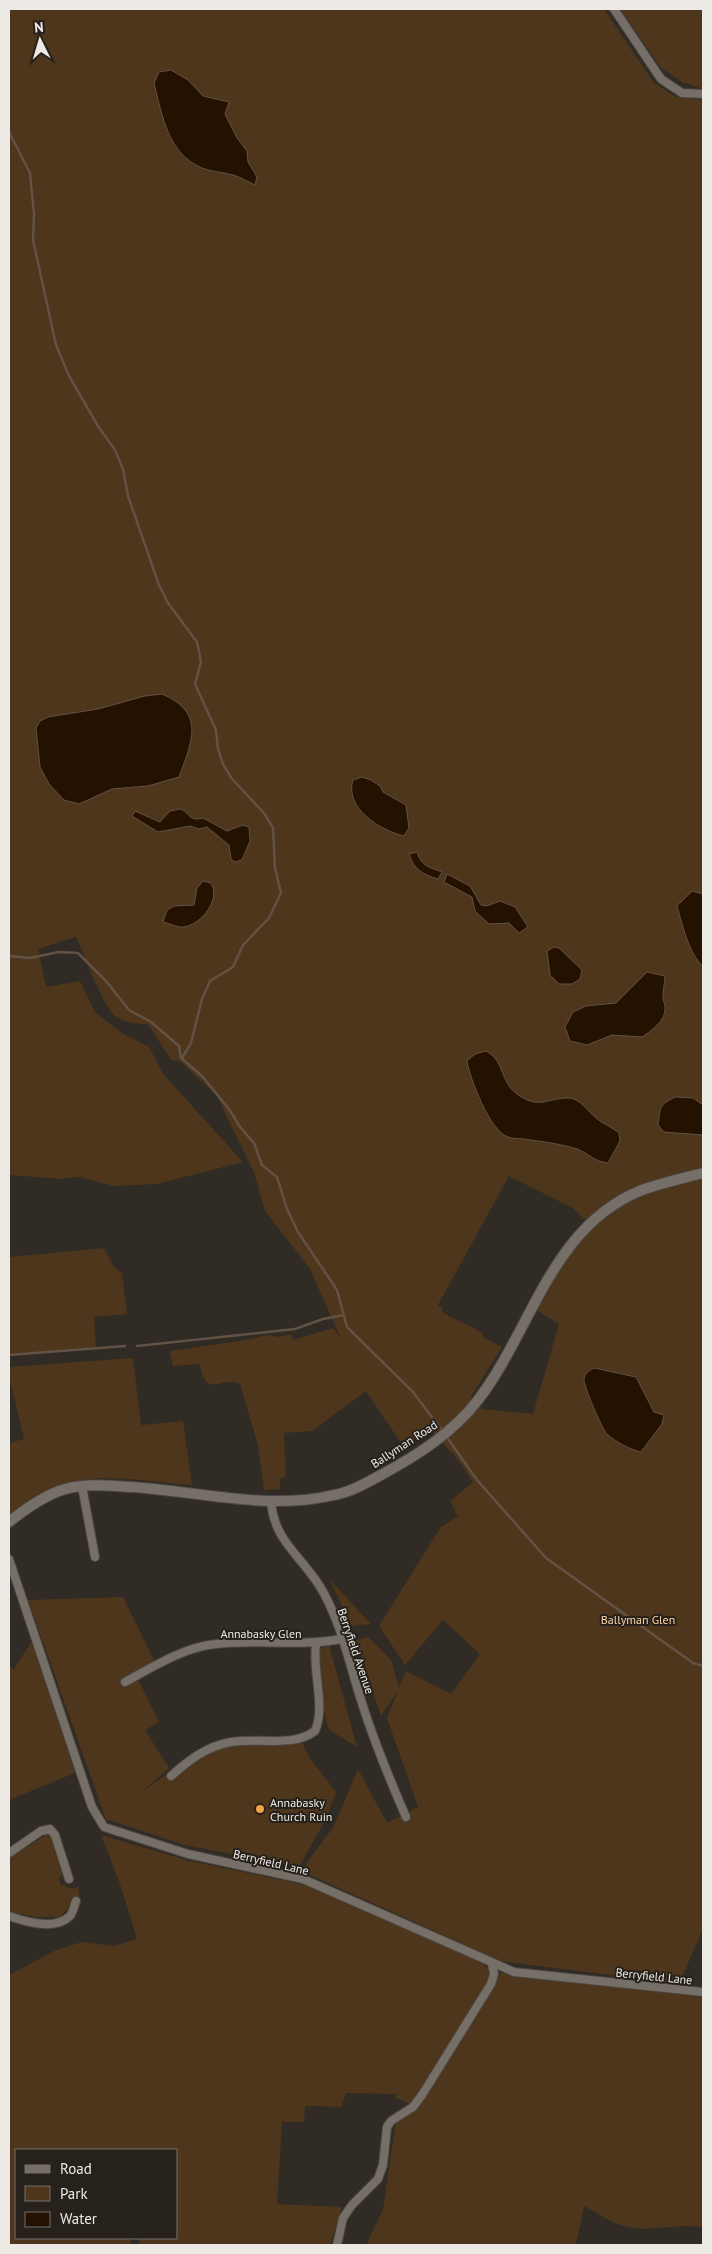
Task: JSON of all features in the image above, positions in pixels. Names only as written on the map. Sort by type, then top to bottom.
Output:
[{"type":"street","points":[[614,9],[661,78],[682,92],[703,94]]},
{"type":"street","name":"Ballyman Road","points":[[9,1522],[60,1490],[82,1486],[169,1490],[246,1500],[310,1499],[351,1490],[403,1462],[432,1443],[455,1425],[477,1401],[496,1373],[545,1283],[566,1249],[589,1225],[614,1206],[641,1190],[703,1173]]},
{"type":"street","points":[[82,1486],[94,1557]]},
{"type":"street","name":"Berryfield Avenue","points":[[271,1500],[275,1525],[284,1542],[319,1586],[342,1639],[373,1735],[406,1817]]},
{"type":"street","name":"Berryfield Lane","points":[[9,1560],[92,1807],[104,1827],[188,1854],[303,1879],[492,1964],[514,1972],[703,1992]]},
{"type":"street","name":"Annabasky Glen","points":[[125,1682],[168,1659],[214,1644],[249,1642],[316,1644],[342,1639]]},
{"type":"street","name":"Annabasky Glen","points":[[171,1776],[191,1758],[214,1746],[249,1740],[299,1740],[315,1731],[320,1712],[314,1659],[316,1644]]},
{"type":"street","points":[[9,1852],[41,1832],[50,1829],[69,1879]]},
{"type":"street","points":[[9,1916],[27,1922],[60,1923],[72,1915],[76,1901]]},
{"type":"street","points":[[337,2245],[343,2218],[352,2205],[378,2179],[383,2165],[386,2127],[391,2121],[413,2107],[422,2095],[491,1984],[494,1974],[492,1964]]},
{"type":"green space","name":"Ballyman Glen","points":[[9,9],[604,9],[654,83],[676,97],[703,100],[703,1929],[679,1984],[501,1961],[301,1871],[334,1826],[358,1769],[387,1823],[418,1807],[387,1718],[398,1691],[381,1716],[356,1640],[368,1637],[391,1660],[399,1687],[406,1671],[451,1694],[480,1654],[443,1620],[405,1665],[379,1626],[440,1528],[458,1516],[450,1501],[473,1482],[456,1457],[431,1431],[403,1446],[366,1391],[312,1431],[284,1433],[286,1477],[280,1478],[280,1489],[264,1490],[258,1445],[240,1384],[227,1382],[210,1384],[202,1375],[200,1364],[173,1366],[170,1351],[268,1335],[279,1337],[291,1334],[293,1340],[333,1328],[341,1339],[310,1269],[265,1211],[255,1175],[217,1096],[180,1061],[171,1060],[148,1024],[126,1022],[115,1016],[104,1001],[76,937],[38,949],[46,987],[80,981],[95,1012],[122,1033],[149,1047],[164,1075],[243,1162],[157,1184],[114,1186],[78,1177],[61,1179],[9,1175]],"holes":[[[509,1176],[573,1208],[588,1223],[535,1309],[559,1324],[533,1414],[482,1409],[471,1396],[502,1347],[483,1337],[483,1334],[473,1328],[442,1312],[443,1308],[438,1305]]]},
{"type":"green space","points":[[620,9],[703,9],[703,89],[682,82],[661,68]]},
{"type":"green space","points":[[104,1248],[114,1267],[122,1273],[127,1314],[94,1317],[96,1348],[9,1355],[9,1257]]},
{"type":"green space","points":[[133,1358],[141,1425],[183,1421],[192,1485],[125,1479],[90,1479],[58,1486],[32,1499],[9,1516],[9,1443],[24,1439],[9,1376],[9,1367]]},
{"type":"green space","points":[[330,1580],[371,1624],[351,1626]]},
{"type":"green space","points":[[123,1597],[155,1662],[138,1679],[159,1722],[145,1730],[169,1768],[136,1797],[175,1769],[213,1751],[255,1742],[302,1742],[309,1757],[336,1792],[326,1819],[299,1867],[184,1845],[109,1820],[107,1822],[28,1600]]},
{"type":"green space","points":[[33,1640],[75,1773],[9,1800],[9,1663],[13,1670]]},
{"type":"green space","points":[[329,1645],[357,1747],[329,1730],[323,1707],[319,1650]]},
{"type":"green space","points":[[48,1834],[54,1840],[64,1873],[59,1878],[61,1885],[71,1889],[78,1887],[79,1896],[72,1897],[70,1907],[59,1917],[36,1917],[9,1911],[9,1858]]},
{"type":"green space","points":[[101,1835],[190,1861],[305,1885],[482,1962],[488,1969],[488,1981],[412,2105],[396,2098],[396,2094],[346,2093],[341,2107],[305,2106],[304,2122],[282,2122],[277,2204],[342,2207],[330,2245],[140,2245],[138,2239],[178,2239],[178,2149],[15,2149],[15,2239],[131,2239],[131,2245],[9,2245],[9,1975],[56,1950],[82,1942],[114,1946],[137,1939],[120,1884]]},
{"type":"green space","points":[[501,1973],[703,1994],[703,2227],[684,2226],[643,2229],[628,2227],[614,2223],[584,2206],[576,2245],[366,2245],[383,2209],[396,2120],[417,2110]]},
{"type":"water","points":[[171,70],[188,80],[203,96],[229,102],[225,114],[237,138],[247,151],[248,162],[257,177],[255,185],[236,176],[202,168],[191,162],[181,153],[168,132],[154,83],[159,72]]},
{"type":"water","points":[[162,694],[185,710],[190,719],[192,729],[191,740],[179,777],[148,786],[112,789],[79,804],[64,800],[49,784],[40,767],[36,728],[40,721],[48,717],[98,709],[145,696]]},
{"type":"water","points":[[362,777],[371,780],[380,786],[383,792],[406,805],[409,828],[404,836],[375,823],[359,809],[354,800],[352,790],[353,780]]},
{"type":"water","points":[[181,809],[195,819],[203,818],[227,831],[243,825],[249,827],[250,841],[242,860],[235,862],[231,859],[229,845],[207,827],[199,829],[190,826],[158,832],[132,816],[135,811],[160,822],[170,811]]},
{"type":"water","points":[[417,852],[424,864],[442,872],[438,879],[417,868],[409,854]]},
{"type":"water","points":[[447,874],[470,886],[481,905],[487,906],[500,901],[515,907],[528,927],[519,933],[509,923],[489,924],[475,911],[472,897],[444,882]]},
{"type":"water","points":[[203,881],[211,883],[214,890],[211,905],[200,919],[194,924],[179,927],[163,922],[167,910],[174,906],[194,905],[197,888]]},
{"type":"water","points":[[692,891],[703,894],[703,966],[690,947],[677,906]]},
{"type":"water","points":[[554,947],[559,948],[582,970],[580,979],[572,984],[559,984],[550,975],[547,951]]},
{"type":"water","points":[[647,972],[665,976],[663,997],[665,1012],[661,1021],[654,1028],[642,1037],[612,1035],[587,1045],[570,1041],[565,1027],[573,1012],[586,1006],[616,1003]]},
{"type":"water","points":[[486,1051],[496,1060],[512,1089],[525,1099],[543,1102],[561,1098],[573,1099],[619,1133],[620,1141],[608,1163],[599,1161],[571,1147],[512,1138],[501,1133],[482,1104],[472,1080],[467,1061],[475,1054]]},
{"type":"water","points":[[675,1097],[693,1098],[703,1105],[703,1135],[664,1132],[658,1125],[661,1107]]},
{"type":"water","points":[[594,1368],[636,1377],[654,1412],[664,1415],[662,1424],[641,1452],[632,1449],[607,1434],[593,1407],[584,1383],[585,1376]]},
{"type":"waterway","points":[[9,132],[30,173],[34,214],[33,240],[56,345],[69,376],[98,426],[115,450],[123,469],[128,496],[159,585],[168,603],[197,642],[201,662],[195,684],[216,730],[218,749],[223,764],[232,779],[264,813],[273,828],[275,868],[281,893],[269,918],[243,945],[233,967],[210,981],[202,999],[191,1043],[182,1058]]},
{"type":"waterway","points":[[9,956],[30,958],[59,952],[78,953],[106,981],[129,1010],[151,1022],[179,1046],[181,1058],[202,1076],[229,1109],[240,1127],[254,1143],[262,1165],[277,1177],[287,1209],[298,1232],[337,1290],[347,1327],[413,1392],[443,1432]]},
{"type":"waterway","points":[[137,1346],[295,1329],[323,1319],[344,1315]]},
{"type":"waterway","points":[[9,1355],[125,1346]]},
{"type":"waterway","points":[[446,1436],[477,1480],[546,1558],[693,1663],[703,1666]]},
{"type":"place","name":"Annabasky Church Ruin","points":[[260,1809]]}]
